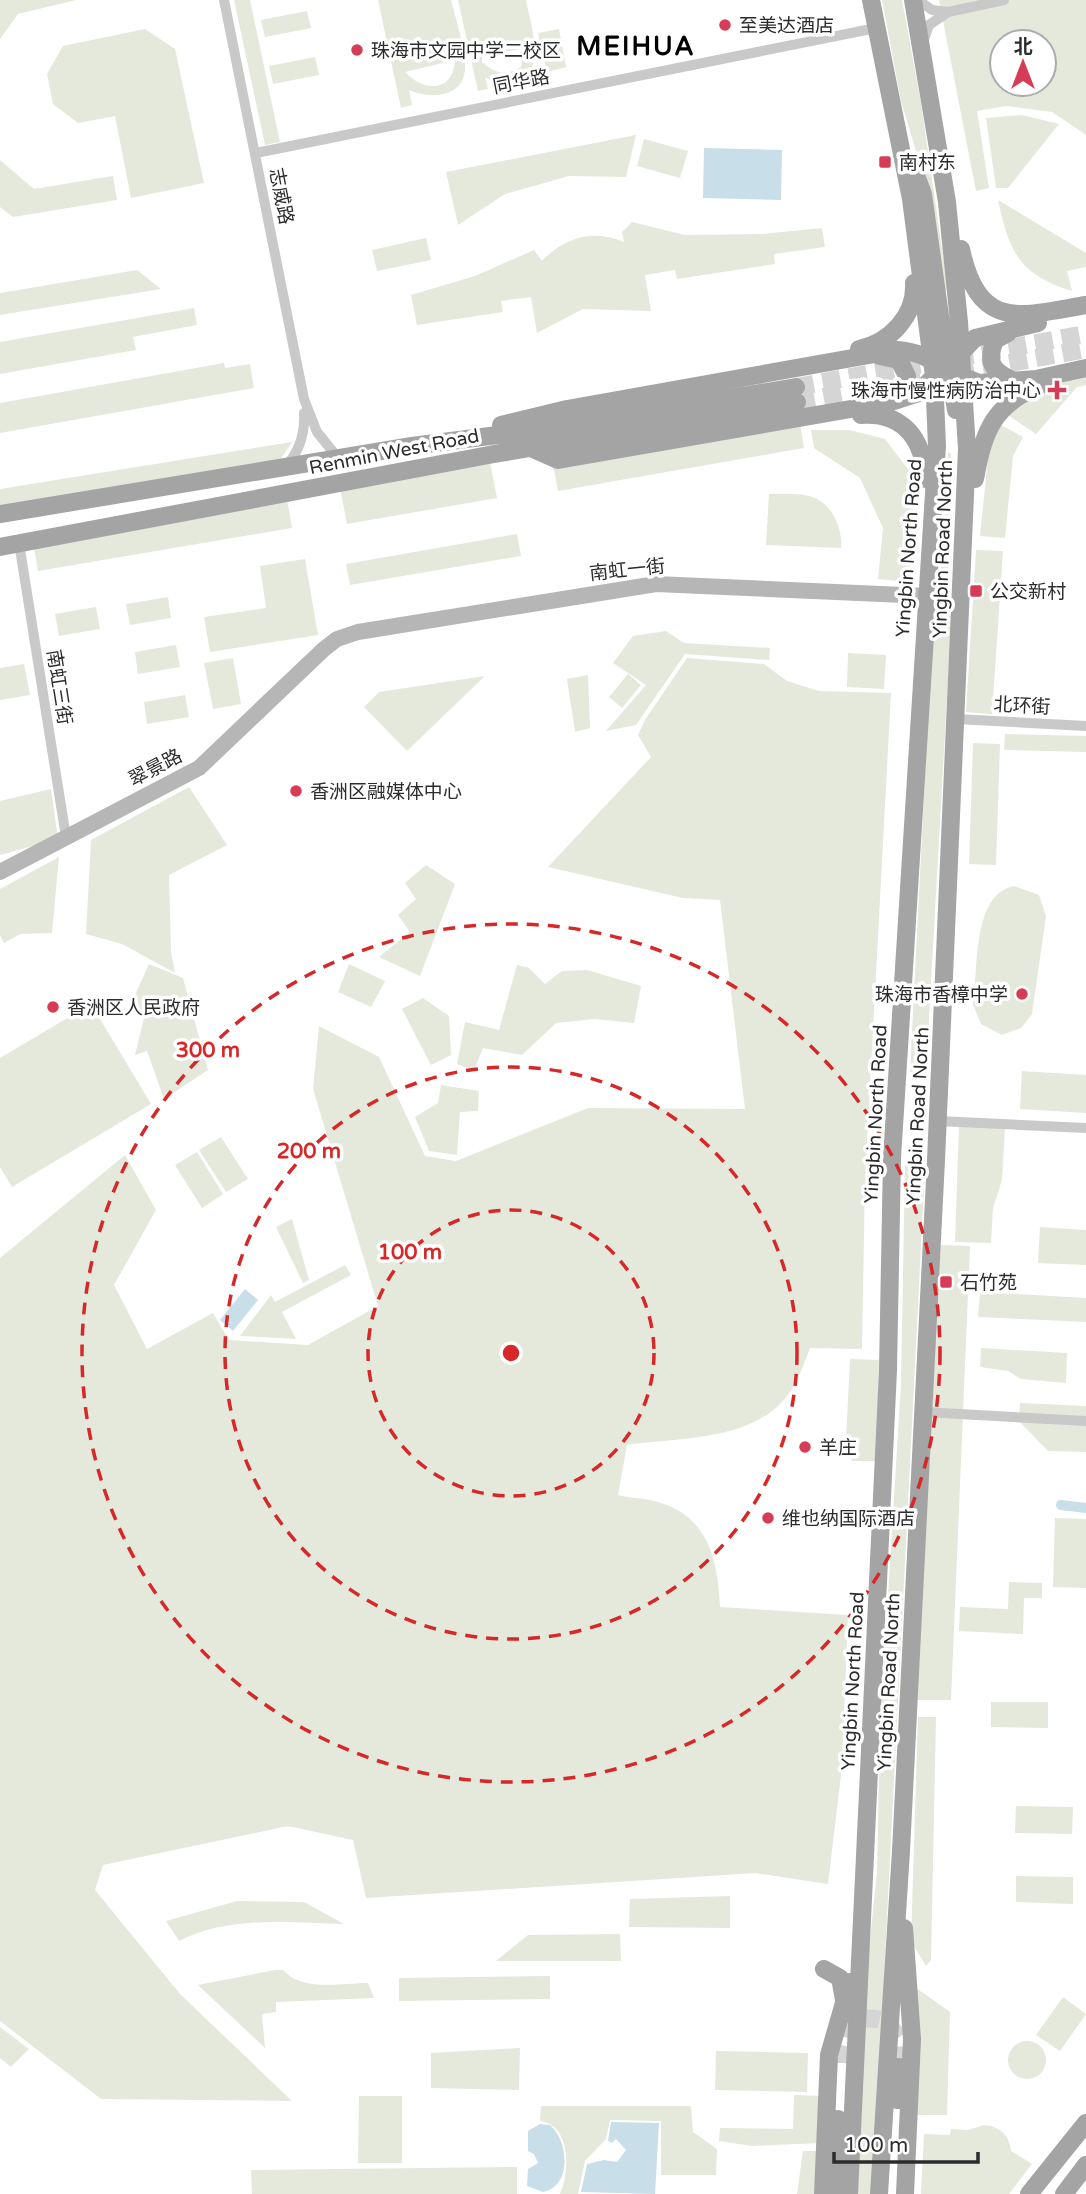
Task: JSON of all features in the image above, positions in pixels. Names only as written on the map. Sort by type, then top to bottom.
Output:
[{"type":"main road","points":[[871,0],[954,394],[957,415],[952,560],[961,601]]},
{"type":"main road","name":"Yingbin Road North","points":[[880,2194],[901,1851],[923,1412],[967,449],[947,365],[960,322],[947,202],[913,0]]},
{"type":"main road","points":[[895,121],[923,194],[947,365]]},
{"type":"main road","points":[[935,126],[965,270],[974,289],[987,303],[1005,314],[1021,316],[1086,305]]},
{"type":"main road","points":[[723,382],[788,363],[871,347],[889,336],[906,316],[915,295],[911,199]]},
{"type":"main road","points":[[797,403],[891,402],[919,393],[975,338],[1086,314]]},
{"type":"main road","points":[[1015,381],[999,374],[990,365],[989,355],[995,340],[1024,326]]},
{"type":"main road","points":[[412,446],[567,409],[897,350],[915,352],[947,365],[979,383],[1015,381],[1086,369]]},
{"type":"main road","points":[[877,355],[899,360],[907,376],[905,390],[891,402]]},
{"type":"main road","name":"Yingbin North Road","points":[[849,2194],[860,1913],[888,1370],[892,1158],[930,541],[936,401],[947,365]]},
{"type":"main road","points":[[965,516],[981,443],[995,415],[1014,396],[1086,369]]},
{"type":"main road","points":[[797,403],[890,419],[906,428],[920,444],[925,464],[930,541]]},
{"type":"main road","name":"Renmin West Road","points":[[0,514],[412,446],[567,426],[797,403]]},
{"type":"main road","name":"Renmin West Road","points":[[0,547],[175,512],[531,448],[558,460],[797,403]]},
{"type":"main road","name":"南虹一街","points":[[337,639],[358,632],[656,584],[926,596]]},
{"type":"main road","name":"翠景路","points":[[0,872],[199,768],[337,639]]},
{"type":"main road","points":[[901,1851],[912,2039],[905,2194]]},
{"type":"main road","points":[[823,2194],[829,2055],[843,2010],[860,1913]]},
{"type":"main road","points":[[843,2010],[842,1982],[836,1975],[824,1969],[841,1963],[855,1947]]},
{"type":"main road","points":[[835,2194],[839,2063]]},
{"type":"main road","points":[[893,2188],[899,2067]]},
{"type":"main road","points":[[1028,2194],[1086,2123]]},
{"type":"main road","points":[[1042,2194],[1086,2136]]},
{"type":"main road","points":[[1064,2194],[1086,2165]]},
{"type":"main road","points":[[1079,2194],[1086,2184]]},
{"type":"street","name":"志威路","points":[[224,0],[304,399],[304,428],[298,448],[283,469]]},
{"type":"street","points":[[918,0],[932,10],[947,12]]},
{"type":"street","points":[[923,52],[926,30],[934,20],[947,12],[1003,0]]},
{"type":"street","name":"同华路","points":[[256,153],[876,28]]},
{"type":"street","name":"志威路","points":[[304,399],[320,438],[340,460]]},
{"type":"street","name":"南虹三街","points":[[19,543],[66,837]]},
{"type":"street","name":"北环街","points":[[956,719],[1086,726]]},
{"type":"street","points":[[937,1121],[1086,1128]]},
{"type":"street","points":[[923,1412],[1086,1421]]},
{"type":"shaded area","points":[[0,0],[76,0],[18,14],[0,39]]},
{"type":"shaded area","points":[[234,0],[250,0],[280,142],[265,145]]},
{"type":"shaded area","points":[[378,0],[451,0],[464,56],[464,75],[454,89],[446,93],[428,95],[409,90],[412,105],[401,108]],"holes":[[[455,60],[449,79],[436,86],[421,83],[405,72]]]},
{"type":"shaded area","points":[[458,0],[526,0],[535,48],[530,70],[523,78],[507,84],[485,77],[488,89],[478,91]],"holes":[[[525,48],[521,67],[505,73],[496,71],[482,62],[482,56]]]},
{"type":"shaded area","points":[[882,0],[902,0],[921,103],[948,290],[943,290],[927,188],[901,101]]},
{"type":"shaded area","points":[[939,0],[1086,0],[1086,135],[1052,112],[1006,106],[977,111],[989,188],[976,191]]},
{"type":"shaded area","points":[[307,11],[311,28],[265,37],[261,20]]},
{"type":"shaded area","points":[[145,29],[175,49],[204,183],[131,198],[115,116],[78,123],[53,104],[47,74],[63,46]]},
{"type":"shaded area","points":[[559,29],[566,67],[547,72],[538,33]]},
{"type":"shaded area","points":[[315,57],[319,75],[273,84],[269,66]]},
{"type":"shaded area","points":[[1022,115],[1059,124],[1008,188],[996,188],[986,118]]},
{"type":"shaded area","points":[[636,135],[626,177],[569,176],[505,194],[458,225],[446,172]]},
{"type":"shaded area","points":[[644,139],[688,151],[680,178],[637,166]]},
{"type":"shaded area","points":[[0,160],[34,189],[113,176],[117,200],[13,217],[0,207]]},
{"type":"shaded area","points":[[998,200],[1086,253],[1086,267],[1067,271],[1072,291],[1040,277],[1019,259],[1007,233]]},
{"type":"shaded area","points":[[632,222],[685,235],[762,234],[822,228],[825,247],[774,254],[775,264],[677,279],[675,270],[645,275],[651,311],[583,309],[537,333],[531,297],[501,301],[503,312],[417,325],[411,295],[475,276],[534,250],[542,261],[560,246],[580,238],[602,236],[624,242],[622,232]]},
{"type":"shaded area","points":[[426,238],[431,260],[377,271],[372,250]]},
{"type":"shaded area","points":[[137,270],[161,289],[0,315],[0,293]]},
{"type":"shaded area","points":[[194,308],[197,325],[133,337],[136,350],[0,374],[0,342]]},
{"type":"shaded area","points":[[224,363],[225,368],[250,364],[254,388],[0,433],[0,403]]},
{"type":"shaded area","points":[[1086,374],[1086,385],[1077,387],[1036,434],[1005,413],[1032,394]]},
{"type":"shaded area","points":[[800,423],[804,448],[558,491],[553,465]]},
{"type":"shaded area","points":[[1001,425],[1023,437],[1013,456],[1005,538],[980,536],[989,449]]},
{"type":"shaded area","points":[[811,430],[849,430],[885,439],[914,477],[909,582],[878,579],[883,528],[860,478],[814,448]]},
{"type":"shaded area","points":[[292,442],[276,466],[0,512],[0,489]]},
{"type":"shaded area","points":[[948,452],[951,454],[947,550],[951,626],[926,1072],[910,1072],[932,638],[943,551]]},
{"type":"shaded area","points":[[490,462],[497,498],[347,524],[340,488]]},
{"type":"shaded area","points":[[769,494],[804,495],[824,503],[838,524],[841,548],[766,545]]},
{"type":"shaded area","points":[[287,499],[292,528],[38,571],[33,542]]},
{"type":"shaded area","points":[[517,534],[521,556],[350,585],[346,564]]},
{"type":"shaded area","points":[[976,550],[1003,551],[992,714],[966,712]]},
{"type":"shaded area","points":[[305,559],[318,635],[210,652],[204,617],[266,608],[260,566]]},
{"type":"shaded area","points":[[168,597],[171,618],[130,625],[126,604]]},
{"type":"shaded area","points":[[96,607],[100,629],[59,636],[55,614]]},
{"type":"shaded area","points":[[666,631],[684,643],[770,648],[769,660],[685,654],[636,725],[606,731],[646,685],[613,663],[633,636]]},
{"type":"shaded area","points":[[176,645],[180,667],[138,674],[135,652]]},
{"type":"shaded area","points":[[848,653],[886,655],[884,689],[847,687]]},
{"type":"shaded area","points":[[233,658],[241,704],[213,709],[204,663]]},
{"type":"shaded area","points":[[687,658],[764,664],[787,681],[819,691],[891,693],[865,1180],[862,1349],[810,1348],[790,1392],[765,1416],[747,1425],[708,1436],[627,1445],[618,1495],[669,1506],[697,1526],[712,1554],[720,1607],[848,1615],[842,1767],[828,1884],[756,1873],[366,1898],[353,1840],[288,1826],[103,1865],[95,1890],[180,1994],[292,2101],[101,2099],[0,2021],[0,1258],[125,1155],[156,1210],[114,1285],[147,1349],[213,1313],[229,1340],[308,1345],[378,1306],[313,1089],[319,1026],[379,1057],[425,1156],[456,1161],[588,1108],[745,1109],[720,900],[683,898],[548,867],[651,757],[638,735],[645,720]]},
{"type":"shaded area","points":[[24,664],[30,695],[0,700],[0,668]]},
{"type":"shaded area","points":[[628,674],[641,685],[622,708],[609,697]]},
{"type":"shaded area","points":[[588,675],[590,728],[575,732],[567,679]]},
{"type":"shaded area","points":[[485,676],[407,751],[364,707],[379,692]]},
{"type":"shaded area","points":[[185,695],[189,717],[147,724],[144,702]]},
{"type":"shaded area","points":[[1005,734],[1086,736],[1086,752],[1004,750]]},
{"type":"shaded area","points":[[973,743],[1000,744],[996,865],[969,864]]},
{"type":"shaded area","points":[[189,787],[227,845],[169,875],[171,952],[175,973],[122,944],[86,934],[91,840]]},
{"type":"shaded area","points":[[51,789],[58,839],[0,855],[0,801]]},
{"type":"shaded area","points":[[59,857],[52,933],[20,934],[4,943],[0,935],[0,889]]},
{"type":"shaded area","points":[[426,865],[455,884],[420,976],[379,957],[410,932],[398,915],[416,899],[405,883]]},
{"type":"shaded area","points":[[1014,886],[1039,895],[1046,916],[1032,1014],[1021,1028],[1002,1035],[981,1024],[973,1005],[978,948],[985,915],[991,902],[1001,892]]},
{"type":"shaded area","points":[[149,964],[183,978],[208,1070],[164,1099],[147,1051],[135,1055],[144,1018],[130,1006]]},
{"type":"shaded area","points":[[349,964],[385,981],[371,1007],[338,992]]},
{"type":"shaded area","points":[[517,965],[529,968],[545,984],[562,971],[587,970],[641,986],[634,1023],[595,1019],[556,1023],[522,1055],[483,1048],[474,1070],[457,1064],[465,1022],[499,1030]]},
{"type":"shaded area","points":[[423,998],[449,1016],[451,1055],[431,1065],[402,1009]]},
{"type":"shaded area","points":[[91,1004],[151,1104],[12,1187],[0,1167],[0,1058]]},
{"type":"shaded area","points":[[1022,1071],[1086,1075],[1086,1113],[1020,1109]]},
{"type":"shaded area","points":[[441,1085],[479,1091],[478,1111],[460,1112],[457,1155],[429,1151],[415,1117],[438,1103]]},
{"type":"shaded area","points":[[959,1124],[1005,1127],[1002,1180],[993,1208],[991,1243],[955,1242]]},
{"type":"shaded area","points":[[221,1137],[248,1179],[226,1192],[199,1150]]},
{"type":"shaded area","points":[[197,1152],[223,1194],[202,1208],[175,1165]]},
{"type":"shaded area","points":[[905,1165],[925,1167],[873,2194],[856,2194],[865,1988],[877,1872],[880,1725],[901,1384]]},
{"type":"shaded area","points":[[292,1219],[309,1280],[303,1283],[276,1227]]},
{"type":"shaded area","points":[[1040,1227],[1086,1230],[1086,1265],[1038,1263]]},
{"type":"shaded area","points":[[940,1245],[970,1246],[951,1700],[915,1700]]},
{"type":"shaded area","points":[[345,1265],[351,1275],[282,1312],[296,1339],[240,1336],[271,1295],[275,1302]]},
{"type":"shaded area","points":[[980,1292],[1086,1298],[1086,1322],[978,1317]]},
{"type":"shaded area","points":[[981,1348],[1067,1353],[1066,1383],[1021,1379],[1008,1371],[980,1367]]},
{"type":"shaded area","points":[[850,1359],[879,1360],[877,1461],[852,1461],[846,1440]]},
{"type":"shaded area","points":[[1020,1403],[1086,1406],[1086,1452],[1048,1451],[1019,1421]]},
{"type":"shaded area","points":[[1055,1518],[1086,1519],[1086,1588],[1053,1587]]},
{"type":"shaded area","points":[[1009,1582],[1042,1583],[1042,1598],[1024,1598],[1023,1634],[959,1631],[960,1607],[1008,1609]]},
{"type":"shaded area","points":[[991,1702],[1048,1702],[1048,1728],[991,1727]]},
{"type":"shaded area","points":[[918,1717],[936,1717],[931,1960],[926,1966],[911,1941]]},
{"type":"shaded area","points":[[1016,1806],[1073,1807],[1072,1834],[1015,1833]]},
{"type":"shaded area","points":[[1016,1876],[1073,1877],[1073,1904],[1016,1902]]},
{"type":"shaded area","points":[[730,1896],[730,1928],[629,1927],[630,1899]]},
{"type":"shaded area","points":[[237,1901],[304,1902],[344,1924],[239,1924],[218,1927],[179,1941],[166,1921]]},
{"type":"shaded area","points":[[620,1934],[621,1961],[496,1961],[528,1935]]},
{"type":"shaded area","points":[[283,1970],[291,1977],[311,1984],[368,1983],[374,1998],[276,2002],[276,2012],[262,2014],[265,2048],[198,1985]]},
{"type":"shaded area","points":[[550,1976],[550,1999],[399,2001],[399,1978]]},
{"type":"shaded area","points":[[912,1985],[950,2012],[947,2115],[912,2115]]},
{"type":"shaded area","points":[[1063,1997],[1086,2014],[1060,2051],[1036,2035]]},
{"type":"shaded area","points":[[0,2027],[29,2049],[11,2067],[0,2058]]},
{"type":"shaded area","points":[[1027,2041],[1040,2047],[1046,2060],[1040,2073],[1027,2079],[1014,2073],[1008,2060],[1014,2047]]},
{"type":"shaded area","points":[[520,2048],[519,2090],[431,2088],[431,2053]]},
{"type":"shaded area","points":[[716,2051],[808,2053],[807,2092],[715,2090]]},
{"type":"shaded area","points":[[794,2095],[825,2096],[821,2143],[752,2146],[719,2141],[720,2128],[793,2129]]},
{"type":"shaded area","points":[[359,2096],[402,2096],[402,2163],[358,2163]]},
{"type":"shaded area","points":[[541,2106],[691,2106],[693,2132],[717,2149],[716,2175],[661,2175],[661,2121],[610,2120],[606,2139],[585,2161],[578,2194],[560,2194],[566,2162],[563,2140],[550,2124],[540,2121]]},
{"type":"shaded area","points":[[984,2125],[1003,2133],[1011,2151],[1032,2164],[1009,2194],[921,2194],[924,2134],[950,2135],[951,2129],[968,2130]]},
{"type":"shaded area","points":[[803,2151],[821,2151],[819,2194],[797,2194]]},
{"type":"shaded area","points":[[517,2167],[517,2194],[252,2194],[251,2170]]},
{"type":"water","points":[[704,148],[782,150],[781,200],[703,198]]},
{"type":"water","points":[[245,1289],[258,1300],[233,1331],[220,1320]]},
{"type":"water","points":[[611,2122],[659,2123],[655,2194],[581,2192],[587,2164],[604,2160],[617,2162],[626,2150],[616,2139],[612,2143],[608,2141]]},
{"type":"water","points":[[540,2124],[550,2125],[556,2132],[564,2152],[563,2173],[559,2182],[543,2192],[527,2186],[528,2169],[538,2163],[534,2154],[528,2151],[528,2131]]},
{"type":"waterway","points":[[1061,1505],[1086,1508]]},
{"type":"tunnel","points":[[796,387],[1086,334]]},
{"type":"tunnel","points":[[797,402],[1086,349]]},
{"type":"tunnel","points":[[839,2063],[842,2042],[849,2026],[855,2021],[873,2019],[886,2021],[899,2038],[899,2067]]},
{"type":"place","name":"至美达酒店","points":[[725,25]]},
{"type":"place","name":"珠海市文园中学二校区","points":[[357,50]]},
{"type":"place","name":"南村东","points":[[885,162]]},
{"type":"place","name":"珠海市慢性病防治中心","points":[[1057,390]]},
{"type":"place","name":"公交新村","points":[[976,591]]},
{"type":"place","name":"香洲区融媒体中心","points":[[296,791]]},
{"type":"place","name":"珠海市香樟中学","points":[[1022,994]]},
{"type":"place","name":"香洲区人民政府","points":[[53,1007]]},
{"type":"place","name":"石竹苑","points":[[946,1282]]},
{"type":"place","name":"羊庄","points":[[805,1447]]},
{"type":"place","name":"维也纳国际酒店","points":[[768,1518]]},
{"type":"district","name":"MEIHUA","points":[[636,46]]}]
